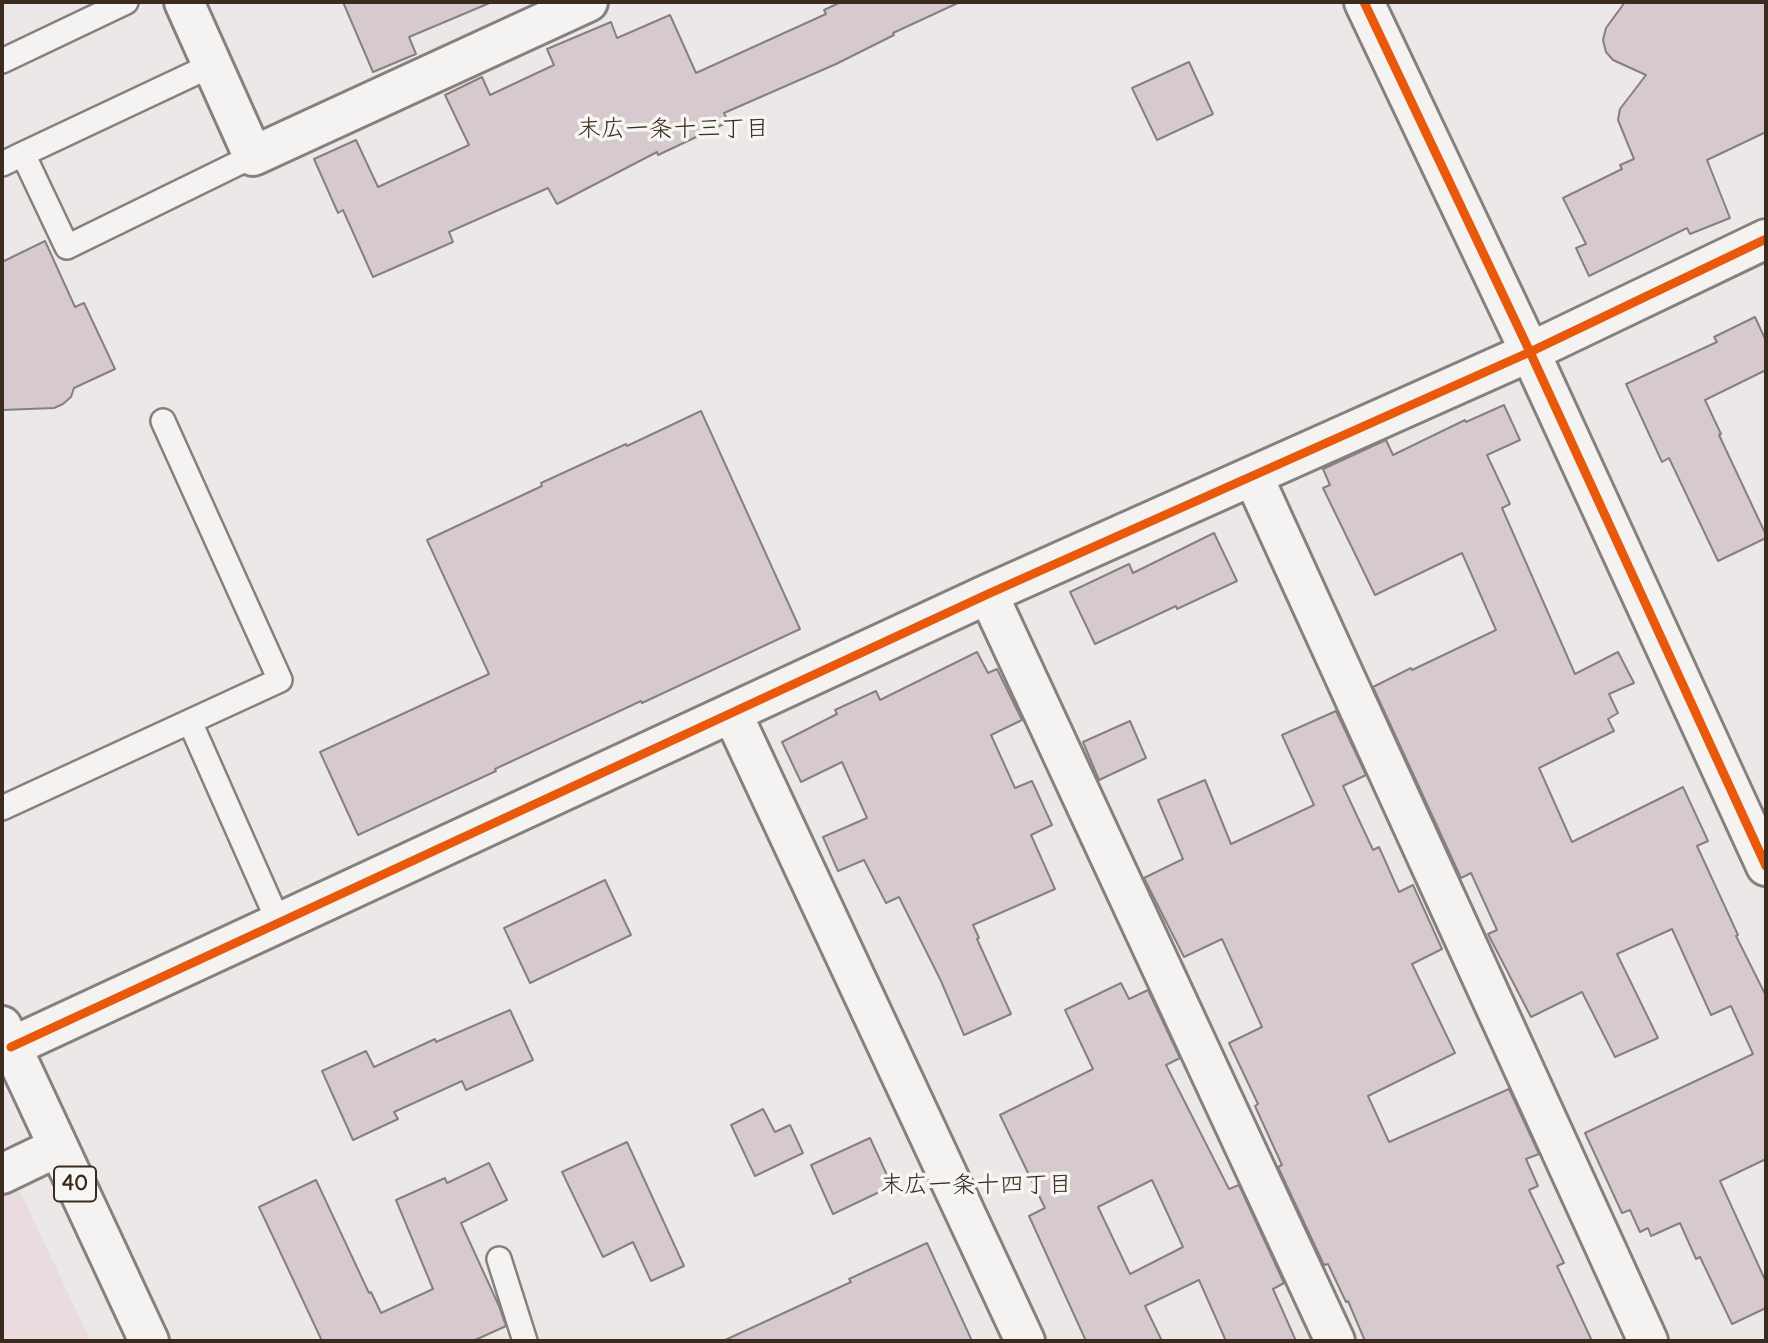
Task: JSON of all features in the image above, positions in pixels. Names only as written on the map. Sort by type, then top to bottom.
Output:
[{"type":"main road","points":[[184,2],[253,156],[588,2]]},
{"type":"main road","points":[[1364,2],[1530,352],[1766,866]]},
{"type":"main road","points":[[6,1037],[279,923],[988,594],[1530,352],[1766,239]]},
{"type":"main road","points":[[1253,476],[1648,1341]]},
{"type":"main road","points":[[988,594],[1335,1341]]},
{"type":"main road","points":[[732,713],[1025,1341]]},
{"type":"main road","name":"40","points":[[6,1037],[149,1341]]},
{"type":"main road","points":[[2,1174],[58,1147]]},
{"type":"lane","points":[[2,61],[126,2]]},
{"type":"lane","points":[[2,164],[212,65]]},
{"type":"lane","points":[[23,154],[67,247],[253,156]]},
{"type":"lane","points":[[2,808],[280,680],[163,421]]},
{"type":"lane","points":[[190,722],[279,923]]},
{"type":"lane","points":[[499,1259],[525,1341]]},
{"type":"shaded area","points":[[2,1154],[91,1341],[2,1341]]},
{"type":"building","points":[[343,2],[492,2],[409,37],[416,54],[373,72]]},
{"type":"building","points":[[841,2],[960,2],[893,33],[894,35],[836,64],[724,113],[728,122],[658,155],[657,152],[557,204],[548,188],[449,232],[453,242],[373,277],[343,210],[338,213],[314,159],[356,140],[378,187],[469,145],[445,95],[482,77],[490,95],[554,65],[547,49],[611,22],[617,38],[670,15],[696,73],[826,14],[824,10]]},
{"type":"building","points":[[1625,2],[1766,2],[1766,132],[1707,160],[1730,218],[1690,234],[1687,228],[1589,276],[1576,248],[1586,244],[1563,198],[1622,169],[1620,165],[1634,159],[1618,120],[1620,109],[1646,75],[1613,60],[1606,52],[1603,40],[1606,28]]},
{"type":"building","points":[[1189,62],[1213,114],[1157,140],[1132,88]]},
{"type":"building","points":[[45,241],[75,307],[84,303],[115,369],[74,388],[71,397],[54,408],[2,410],[2,262]]},
{"type":"building","points":[[1755,317],[1766,341],[1766,370],[1705,400],[1766,538],[1718,561],[1669,458],[1662,462],[1626,384],[1717,342],[1714,337]]},
{"type":"building","points":[[1504,405],[1520,440],[1487,455],[1510,504],[1502,508],[1575,674],[1618,652],[1634,683],[1609,694],[1618,713],[1608,719],[1614,731],[1539,768],[1572,842],[1683,787],[1708,841],[1697,846],[1738,935],[1736,936],[1766,996],[1766,1159],[1720,1181],[1766,1282],[1766,1308],[1732,1324],[1700,1257],[1696,1259],[1680,1223],[1651,1236],[1648,1228],[1640,1232],[1630,1210],[1622,1213],[1585,1133],[1753,1054],[1731,1006],[1711,1015],[1672,929],[1617,954],[1658,1038],[1615,1057],[1582,992],[1531,1017],[1488,934],[1497,930],[1471,873],[1461,878],[1373,687],[1496,630],[1462,553],[1375,595],[1323,488],[1330,485],[1323,469],[1386,440],[1393,455],[1465,420],[1466,422]]},
{"type":"building","points":[[701,411],[800,629],[358,835],[320,752],[489,674],[427,540],[542,486],[541,483]]},
{"type":"building","points":[[1214,533],[1237,581],[1095,644],[1070,592],[1129,564],[1133,573]]},
{"type":"building","points":[[977,652],[988,673],[997,669],[1022,720],[991,735],[1015,788],[1032,781],[1052,825],[1031,835],[1055,889],[973,925],[1011,1014],[964,1035],[941,981],[899,897],[886,903],[864,860],[838,871],[823,837],[867,818],[842,762],[801,782],[782,742],[837,714],[835,710],[876,691],[880,700]]},
{"type":"building","points":[[1336,711],[1366,775],[1343,786],[1373,850],[1379,847],[1399,892],[1413,885],[1442,949],[1412,964],[1455,1053],[1368,1096],[1389,1142],[1509,1089],[1539,1154],[1526,1159],[1538,1186],[1529,1190],[1564,1263],[1557,1266],[1592,1341],[1365,1341],[1348,1301],[1346,1302],[1328,1264],[1324,1265],[1278,1167],[1282,1165],[1255,1106],[1258,1104],[1229,1043],[1262,1027],[1222,939],[1184,957],[1144,878],[1183,859],[1158,800],[1205,780],[1231,844],[1314,805],[1282,735]]},
{"type":"building","points":[[1130,721],[1146,758],[1099,780],[1083,742]]},
{"type":"building","points":[[605,880],[631,935],[530,983],[504,928]]},
{"type":"building","points":[[1121,983],[1129,999],[1148,990],[1180,1058],[1166,1065],[1229,1189],[1239,1185],[1284,1283],[1273,1289],[1296,1341],[1226,1341],[1199,1280],[1145,1306],[1162,1341],[1086,1341],[1029,1216],[1045,1208],[1000,1115],[1093,1069],[1065,1010]],"holes":[[[1152,1180],[1183,1247],[1130,1274],[1098,1207]]]},
{"type":"building","points":[[510,1010],[533,1060],[466,1090],[462,1081],[394,1112],[398,1119],[353,1140],[322,1071],[366,1051],[374,1067],[435,1039],[436,1042]]},
{"type":"building","points":[[763,1109],[775,1132],[790,1125],[803,1153],[755,1176],[731,1125]]},
{"type":"building","points":[[870,1138],[892,1186],[833,1214],[811,1165]]},
{"type":"building","points":[[627,1142],[684,1266],[651,1281],[633,1242],[603,1257],[562,1172]]},
{"type":"building","points":[[489,1163],[507,1200],[461,1223],[506,1326],[473,1341],[322,1341],[259,1207],[316,1180],[381,1313],[433,1289],[396,1200],[445,1178],[447,1183]]},
{"type":"building","points":[[927,1243],[972,1341],[723,1341],[851,1282],[849,1279]]},
{"type":"cycle path","points":[[1364,2],[1530,352],[1766,866]]},
{"type":"cycle path","points":[[11,1047],[988,594],[1530,352],[1766,239]]},
{"type":"district","name":"末広一条十三丁目","points":[[673,129]]},
{"type":"district","name":"末広一条十四丁目","points":[[976,1185]]}]
